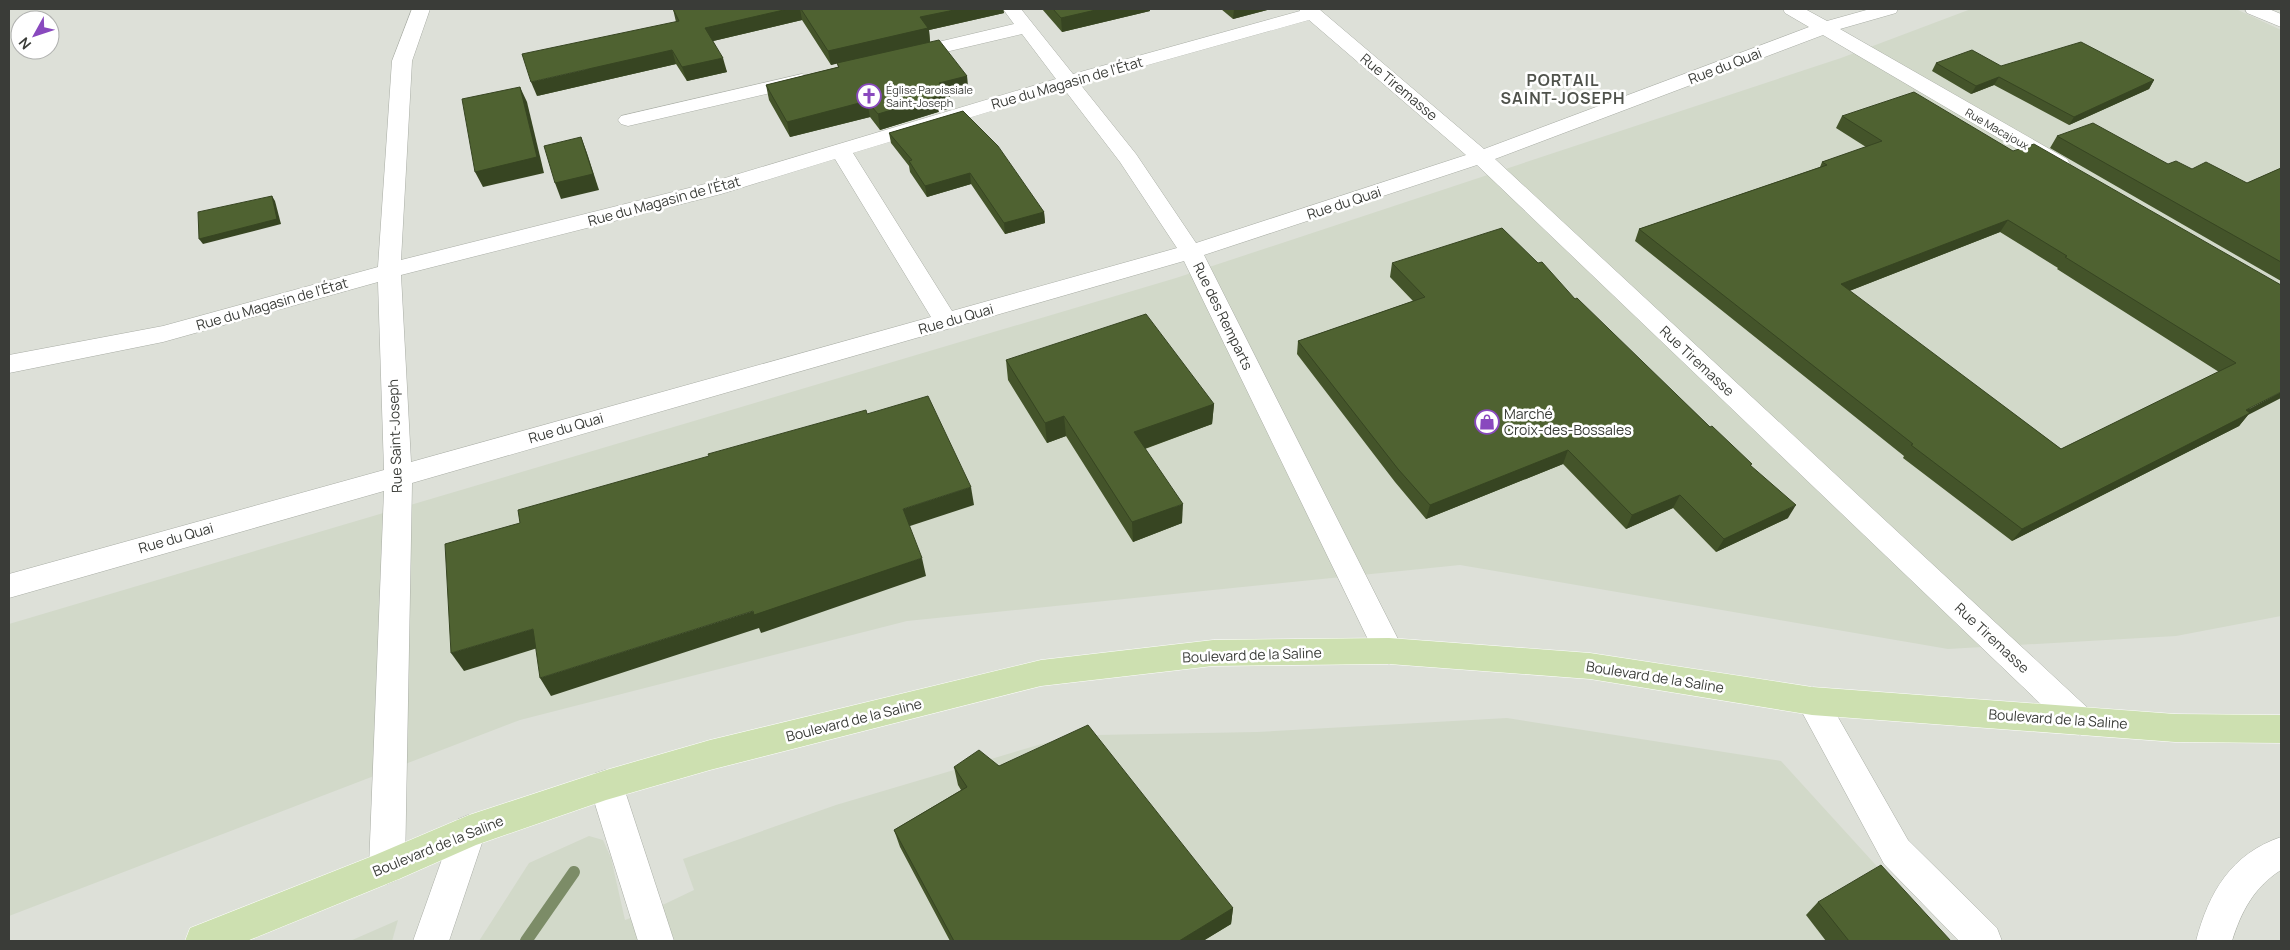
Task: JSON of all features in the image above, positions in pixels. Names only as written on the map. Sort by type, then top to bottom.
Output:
[{"type":"main road","name":"Boulevard de la Saline","points":[[203,941],[387,867],[469,831],[606,785],[710,755],[1041,673],[1213,653],[1389,651],[1590,666],[1812,701],[2175,728],[2281,729]]},
{"type":"street","name":"Rue Saint-Joseph","points":[[387,867],[398,475],[389,271],[402,61],[422,9]]},
{"type":"street","name":"Rue des Remparts","points":[[1012,9],[1070,81],[1128,159],[1192,252],[1389,651]]},
{"type":"street","name":"Rue Macajoux","points":[[1792,9],[2074,173]]},
{"type":"street","name":"Rue du Quai","points":[[9,586],[1192,252],[1481,158],[1824,28],[1889,9]]},
{"type":"street","points":[[2254,9],[2281,21]]},
{"type":"street","name":"Rue du Magasin de l'État","points":[[9,364],[163,334],[389,271],[713,190],[1070,81],[1310,11]]},
{"type":"street","name":"Rue Tiremasse","points":[[1310,11],[1481,158],[2080,721]]},
{"type":"street","points":[[891,59],[1027,27]]},
{"type":"street","points":[[628,120],[823,75]]},
{"type":"street","points":[[841,151],[946,322]]},
{"type":"street","points":[[1812,701],[1896,852],[1984,941]]},
{"type":"street","points":[[606,785],[656,941]]},
{"type":"street","points":[[431,941],[469,831]]},
{"type":"street","points":[[2214,941],[2228,900],[2236,889],[2255,869],[2273,856],[2281,853]]},
{"type":"shaded area","name":"Marché Croix-des-Bossales","points":[[1971,9],[2236,9],[2281,30],[2281,616],[2176,636],[1948,649],[1460,565],[907,621],[520,720],[9,916],[9,624],[1176,278],[1841,58]]},
{"type":"shaded area","points":[[1507,718],[1781,761],[1945,941],[479,941],[529,863],[589,836],[603,840],[611,858],[625,920],[648,912],[694,890],[683,859],[836,805],[1045,743],[1096,735],[1257,732]]},
{"type":"shaded area","points":[[398,920],[392,941],[350,941]]},
{"type":"building","points":[[673,9],[788,9],[705,28],[723,58],[682,67],[672,50],[531,82],[522,54],[679,21]]},
{"type":"building","points":[[801,9],[959,9],[920,17],[928,28],[828,51]]},
{"type":"building","points":[[1053,9],[1100,9],[1061,18]]},
{"type":"building","name":"Église Paroissiale Saint-Joseph","points":[[939,40],[967,76],[939,83],[949,93],[878,114],[867,101],[787,122],[766,85],[839,67],[837,63]]},
{"type":"building","points":[[2081,42],[2154,80],[2074,117],[1999,77],[1976,86],[1936,63],[1972,50],[2001,66]]},
{"type":"building","points":[[520,87],[537,157],[475,172],[462,99]]},
{"type":"building","points":[[1914,92],[2013,151],[2034,144],[2281,285],[2281,392],[2246,410],[2250,413],[2022,529],[1911,445],[1913,444],[1639,229],[1827,165],[1822,162],[1882,141],[1842,116]],"holes":[[[2008,220],[2067,256],[2065,257],[2236,363],[2061,449],[1841,284]]]},
{"type":"building","points":[[963,111],[998,146],[1044,212],[1004,223],[970,173],[925,186],[909,161],[912,160],[889,133]]},
{"type":"building","points":[[2093,123],[2168,164],[2176,161],[2192,169],[2206,162],[2247,183],[2281,168],[2281,262],[2057,136]]},
{"type":"building","points":[[581,137],[593,174],[555,183],[544,146]]},
{"type":"building","points":[[272,196],[277,219],[199,239],[198,212]]},
{"type":"building","points":[[1502,228],[1538,263],[1542,262],[1575,299],[1577,298],[1710,427],[1712,426],[1752,464],[1750,465],[1796,505],[1724,539],[1680,495],[1632,515],[1568,450],[1430,505],[1398,469],[1298,341],[1425,297],[1392,263]]},
{"type":"building","points":[[1146,314],[1214,404],[1134,432],[1183,504],[1132,522],[1064,416],[1045,423],[1006,360]]},
{"type":"building","points":[[928,396],[971,487],[903,509],[922,558],[754,615],[753,611],[540,678],[533,629],[451,653],[445,544],[520,523],[518,510],[866,410],[867,414]]},
{"type":"building","points":[[1088,725],[1233,908],[1179,941],[954,941],[894,830],[967,787],[954,767],[979,750],[999,766]]},
{"type":"building","points":[[1881,865],[1951,941],[1849,941],[1818,902]]},
{"type":"waterway","points":[[526,941],[574,872]]},
{"type":"place","name":"Église Paroissiale Saint-Joseph","points":[[869,96]]},
{"type":"place","name":"Marché Croix-des-Bossales","points":[[1487,422]]},
{"type":"district","name":"PORTAIL SAINT-JOSEPH","points":[[1563,89]]}]
